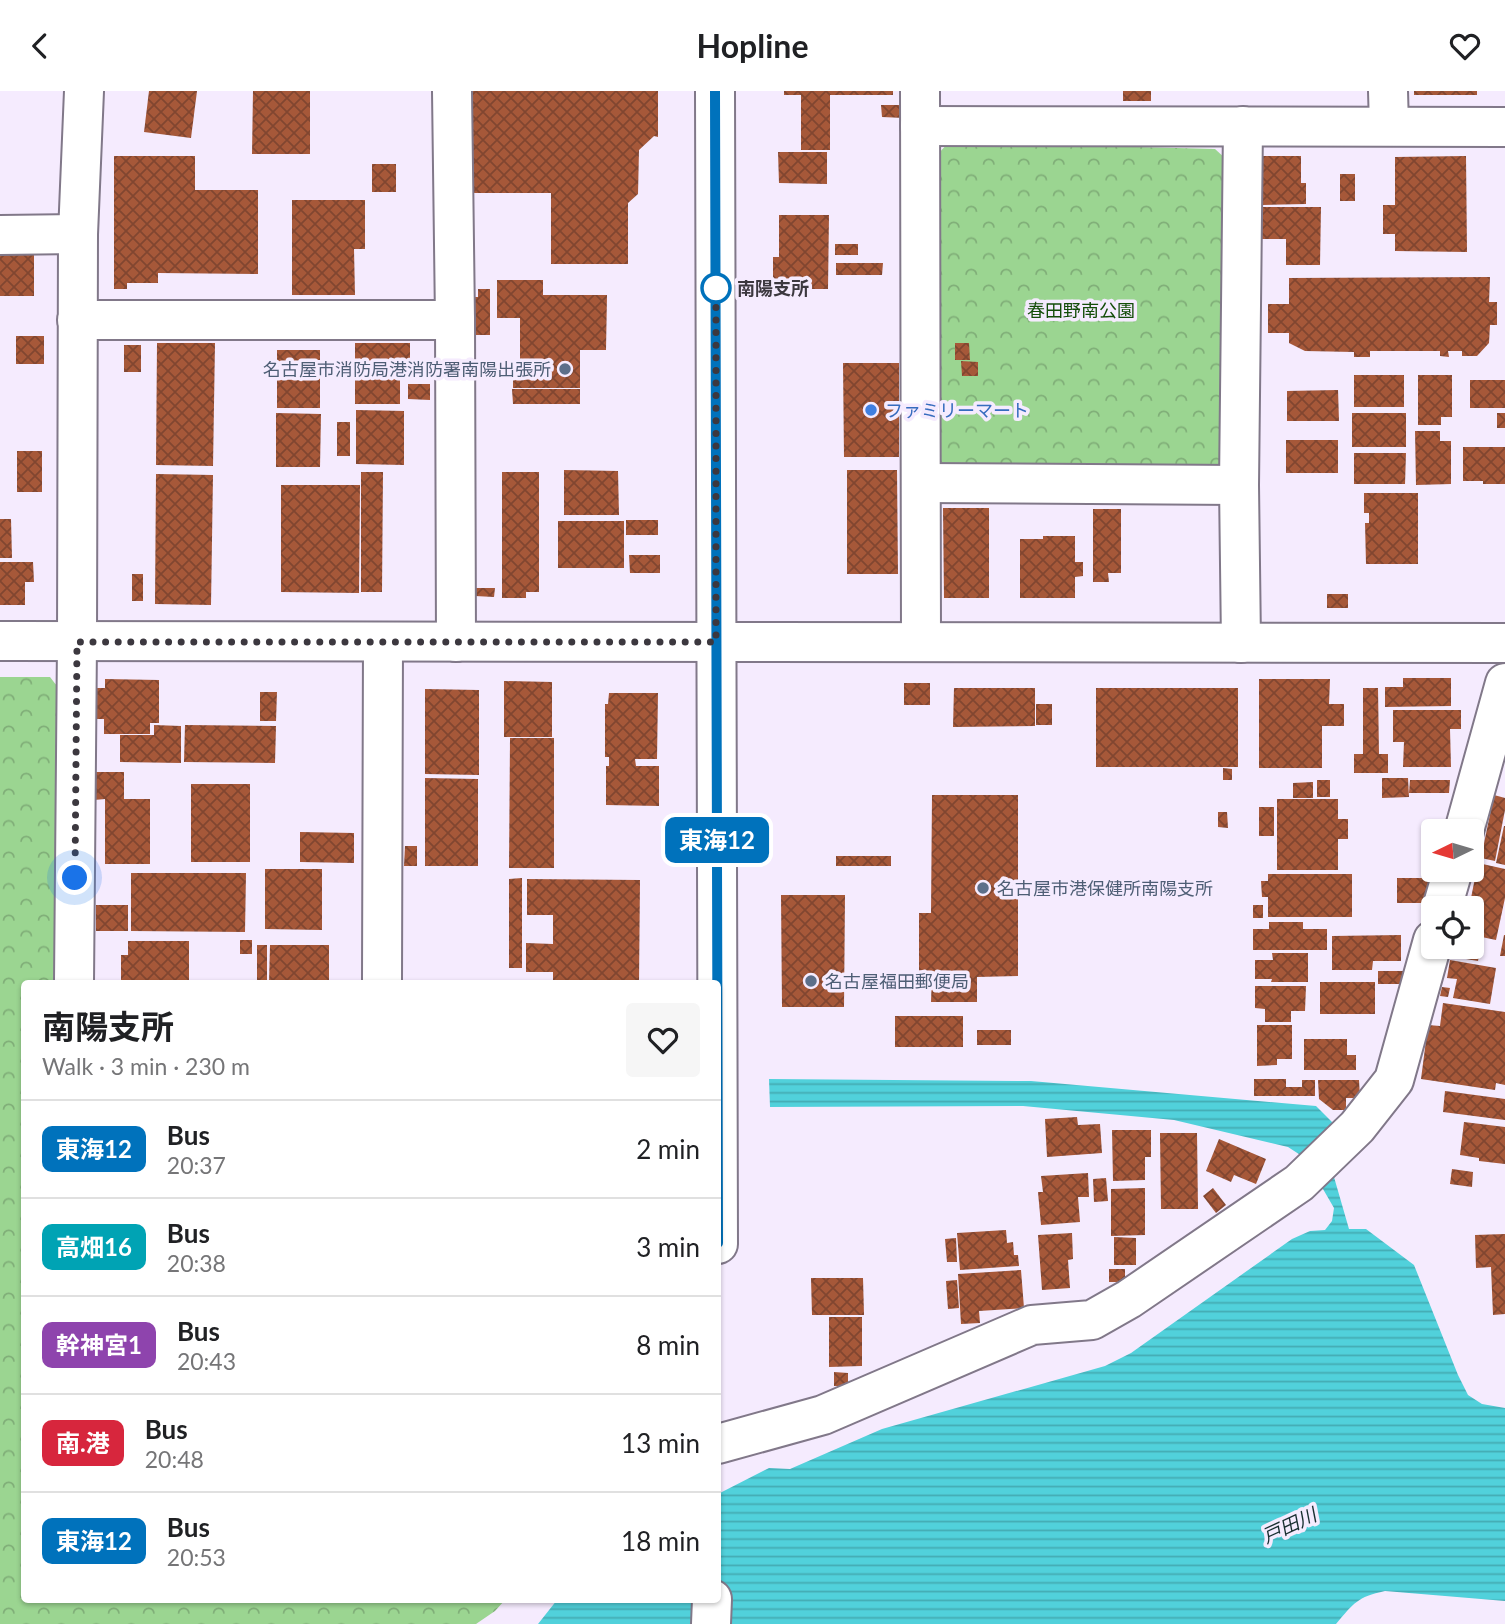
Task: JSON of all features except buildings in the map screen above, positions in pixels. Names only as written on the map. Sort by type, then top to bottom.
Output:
[{"type":"street","points":[[74,980],[77,320],[84,91]]},
{"type":"street","points":[[452,91],[456,642]]},
{"type":"street","points":[[715,91],[717,980]]},
{"type":"street","points":[[921,641],[920,108],[1243,126],[1389,109],[1505,127]]},
{"type":"street","points":[[1241,643],[1239,485],[1243,126]]},
{"type":"street","points":[[0,235],[78,234]]},
{"type":"street","points":[[77,320],[455,320]]},
{"type":"street","points":[[920,483],[1239,485]]},
{"type":"street","points":[[0,642],[1505,643]]},
{"type":"street","points":[[382,980],[383,642]]},
{"type":"street","points":[[1467,819],[1505,683]]},
{"type":"street","points":[[721,1443],[823,1415],[1032,1325],[1092,1320],[1129,1299],[1299,1183],[1357,1127],[1394,1080],[1428,959]]},
{"type":"street","points":[[711,1624],[712,1603]]},
{"type":"green space","name":"春田野南公園","points":[[949,142],[1215,149],[1226,159],[1224,462],[1211,471],[949,472],[936,460],[938,154]]},
{"type":"green space","points":[[0,677],[50,677],[60,690],[59,980],[21,980],[21,1603],[502,1603],[476,1624],[0,1624]]},
{"type":"water","name":"戸田川","points":[[769,1079],[1031,1081],[1316,1106],[1335,1125],[1323,1139],[1349,1229],[1366,1229],[1414,1265],[1468,1395],[1482,1404],[1505,1408],[1505,1601],[1385,1591],[1357,1602],[1336,1624],[538,1624],[555,1603],[721,1603],[721,1492],[769,1468],[790,1469],[882,1429],[1105,1366],[1131,1353],[1292,1239],[1310,1231],[1325,1230],[1332,1221],[1334,1208],[1305,1158],[1288,1147],[1174,1120],[1023,1106],[770,1107]]},
{"type":"bus line","name":"東海12","points":[[715,91],[718,980]]},
{"type":"place","name":"南陽支所","points":[[716,288]]},
{"type":"place","name":"名古屋市消防局港消防署南陽出張所","points":[[565,369]]},
{"type":"place","name":"ファミリーマート","points":[[871,410]]},
{"type":"place","name":"名古屋市港保健所南陽支所","points":[[983,888]]},
{"type":"place","name":"名古屋福田郵便局","points":[[811,981]]},
{"type":"route","points":[[75,878],[77,642],[716,642],[716,288]]}]
